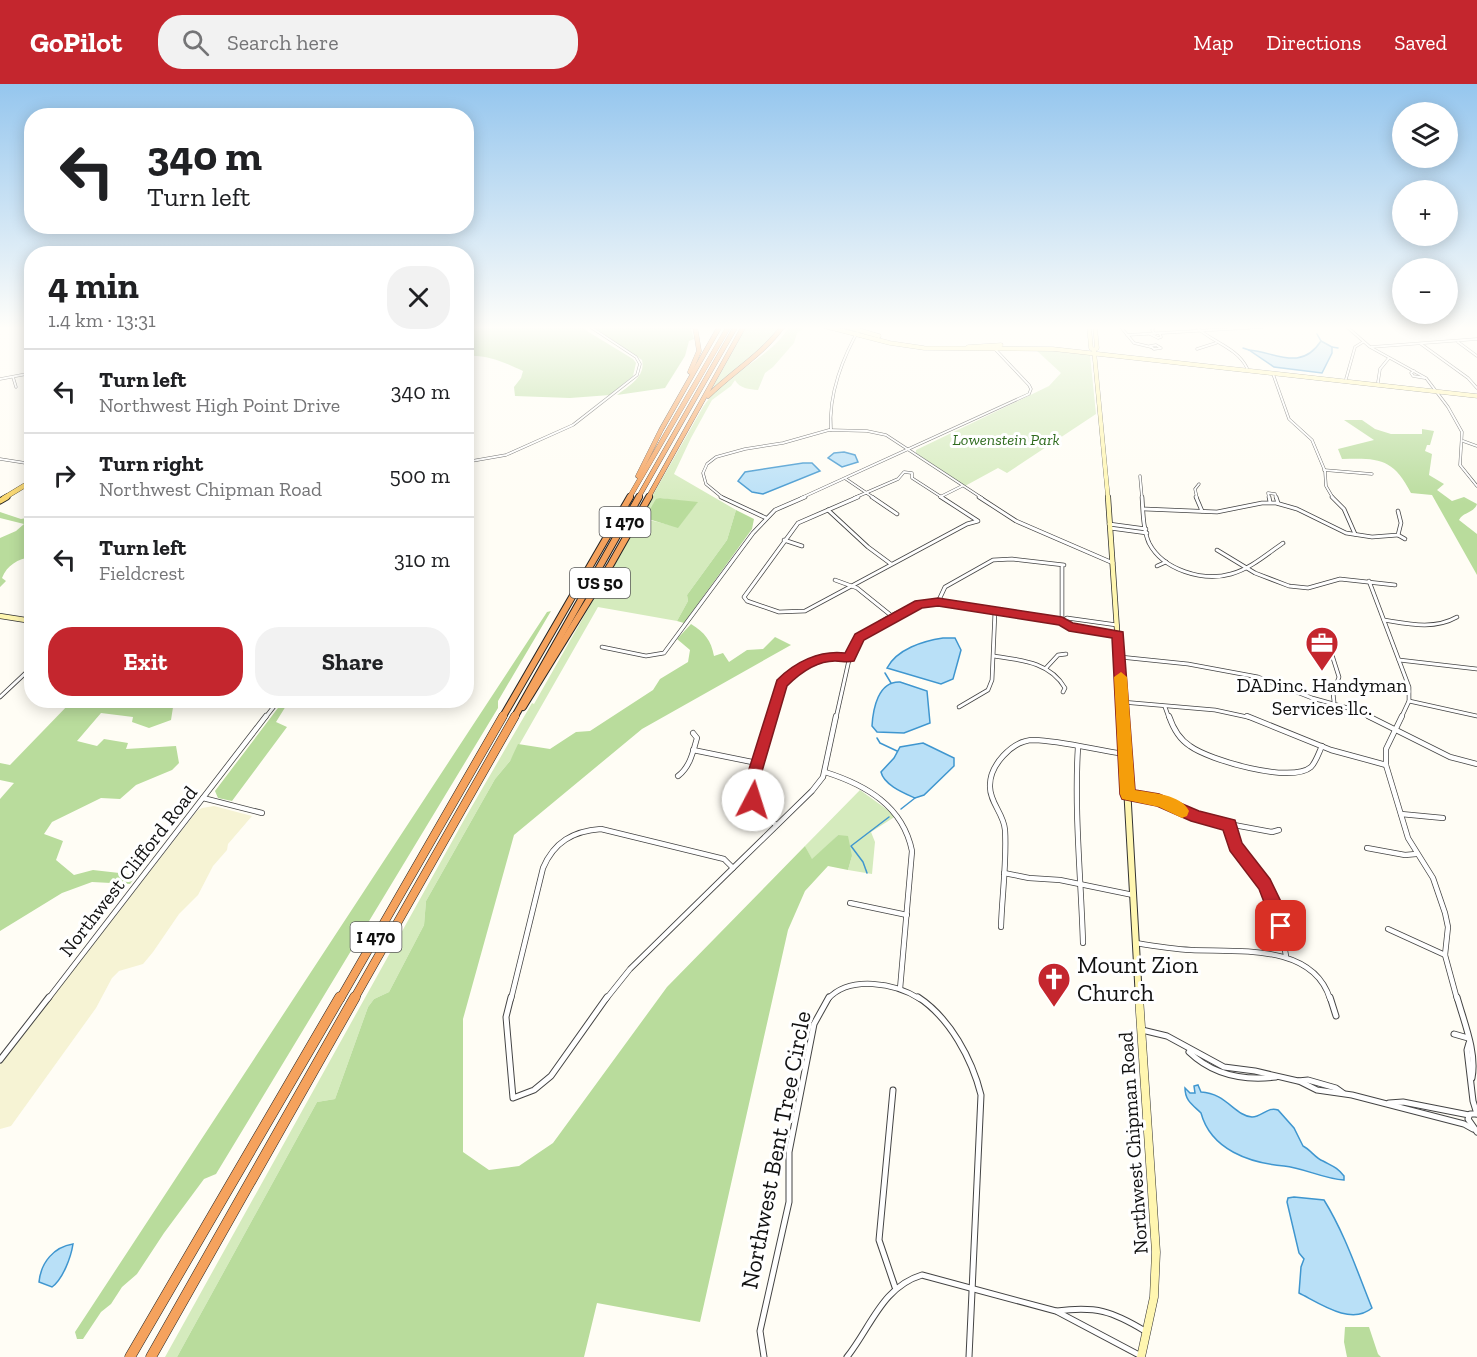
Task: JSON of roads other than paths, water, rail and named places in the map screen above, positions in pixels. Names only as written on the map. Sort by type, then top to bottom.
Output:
[{"type":"highway","points":[[677,402],[684,385]]},
{"type":"highway","points":[[619,515],[651,447],[686,385]]},
{"type":"highway","name":"I 470","points":[[130,1357],[694,385]]},
{"type":"highway","name":"I 470","points":[[151,1357],[702,385]]},
{"type":"highway","name":"US 50","points":[[514,718],[529,700],[611,564],[711,385]]},
{"type":"highway","points":[[700,405],[719,385]]},
{"type":"main road","name":"Northwest Chipman Road","points":[[1097,385],[1120,657],[1135,942],[1157,1277],[1152,1318],[1141,1356]]},
{"type":"main road","points":[[1388,385],[1477,395]]},
{"type":"main road","points":[[1402,385],[1435,390]]},
{"type":"main road","points":[[0,501],[24,486]]},
{"type":"main road","points":[[0,616],[24,620]]},
{"type":"street","points":[[474,461],[506,455],[573,425],[624,385]]},
{"type":"street","points":[[831,430],[828,419],[839,385]]},
{"type":"street","points":[[602,646],[646,656],[664,653],[766,518],[781,507],[1029,394],[1031,389],[1029,385]]},
{"type":"street","points":[[1277,385],[1289,419],[1310,436],[1324,470],[1330,494],[1344,509],[1356,535]]},
{"type":"street","points":[[1432,385],[1462,432],[1459,466],[1477,486]]},
{"type":"street","points":[[766,518],[715,493],[706,486],[704,472],[707,464],[723,453],[786,443],[813,433],[831,430],[872,431],[886,435],[1016,521],[1113,563]]},
{"type":"street","points":[[1463,441],[1477,446]]},
{"type":"street","points":[[0,459],[24,463]]},
{"type":"street","points":[[1324,470],[1372,474]]},
{"type":"street","points":[[904,472],[912,473],[912,478],[940,497],[978,521],[976,524],[967,524],[798,613],[777,613],[757,602],[747,601],[744,597],[750,592],[798,523],[898,479],[904,472]]},
{"type":"street","points":[[1140,476],[1147,531],[1152,548],[1166,562],[1180,569],[1222,576],[1245,567],[1283,543]]},
{"type":"street","points":[[846,479],[897,514]]},
{"type":"street","points":[[1198,484],[1195,486],[1196,497],[1202,511]]},
{"type":"street","points":[[940,497],[962,486]]},
{"type":"street","points":[[1270,502],[1267,493],[1271,492],[1275,494],[1278,503]]},
{"type":"street","points":[[1144,509],[1178,513],[1242,509],[1259,502],[1270,502],[1293,507],[1337,531],[1384,537],[1398,535],[1405,539]]},
{"type":"street","points":[[828,510],[868,547],[891,564]]},
{"type":"street","points":[[1398,511],[1402,523],[1398,535]]},
{"type":"street","points":[[1109,526],[1147,531]]},
{"type":"street","points":[[784,540],[802,546]]},
{"type":"street","points":[[1217,550],[1270,580],[1295,587],[1308,588],[1340,579],[1395,585]]},
{"type":"street","points":[[938,602],[945,587],[993,560],[1012,559],[1063,566],[1062,621]]},
{"type":"street","points":[[1157,566],[1166,562]]},
{"type":"street","points":[[835,580],[843,579],[892,617]]},
{"type":"street","points":[[1369,581],[1409,687],[1409,701],[1386,749],[1386,765],[1408,838],[1433,878],[1448,920],[1446,955],[1469,1040],[1467,1050],[1477,1114],[1461,1115],[1403,1102],[1388,1103]]},
{"type":"street","points":[[733,868],[724,859],[711,854],[601,829],[582,830],[558,843],[543,868],[508,1004],[505,1027],[513,1098],[534,1090],[551,1076],[618,983],[812,791],[825,772],[850,658],[853,647],[860,637],[892,617],[920,604],[938,602],[1062,621],[1069,627],[1118,635]]},
{"type":"street","points":[[959,707],[988,690],[992,680],[995,611]]},
{"type":"street","points":[[1384,620],[1435,626],[1447,624],[1457,617]]},
{"type":"street","points":[[1062,621],[1067,618],[1117,625]]},
{"type":"street","points":[[1325,633],[1339,677],[1333,693],[1334,702]]},
{"type":"street","points":[[1046,668],[1058,655],[1066,654]]},
{"type":"street","points":[[994,656],[1024,660],[1046,668],[1061,680],[1065,688],[1063,692]]},
{"type":"street","points":[[1120,657],[1188,664],[1245,674],[1312,698],[1334,702],[1395,728],[1450,756],[1477,764]]},
{"type":"street","points":[[776,825],[759,812],[753,800],[751,785],[779,689],[785,679],[821,658],[850,658]]},
{"type":"street","points":[[1399,660],[1477,669]]},
{"type":"street","points":[[0,697],[24,674]]},
{"type":"street","points":[[1409,701],[1477,716]]},
{"type":"street","points":[[1122,702],[1202,708],[1249,717],[1322,746],[1386,765]]},
{"type":"street","points":[[1165,707],[1173,729],[1187,746],[1217,760],[1295,772],[1312,766],[1322,746]]},
{"type":"street","name":"Northwest Clifford Road","points":[[0,1060],[273,708]]},
{"type":"street","points":[[678,776],[685,772],[693,750],[697,738],[693,733]]},
{"type":"street","points":[[1001,927],[1005,830],[1003,817],[991,795],[990,783],[1002,756],[1020,742],[1032,740],[1125,754]]},
{"type":"street","points":[[1078,747],[1076,794],[1083,943]]},
{"type":"street","points":[[693,750],[757,763]]},
{"type":"street","points":[[825,772],[855,782],[904,822],[912,838],[900,989]]},
{"type":"street","points":[[1128,794],[1159,801],[1197,817],[1230,825],[1272,832],[1279,830]]},
{"type":"street","points":[[203,798],[262,813]]},
{"type":"street","points":[[1401,814],[1443,818]]},
{"type":"street","points":[[1230,825],[1235,846],[1255,869],[1278,912],[1286,956]]},
{"type":"street","points":[[1366,848],[1405,855],[1417,854]]},
{"type":"street","points":[[1004,873],[1029,878],[1060,880],[1133,895]]},
{"type":"street","points":[[850,903],[907,915]]},
{"type":"street","points":[[1388,929],[1446,955]]},
{"type":"street","points":[[1135,942],[1163,947],[1201,950],[1227,949],[1286,956],[1311,969],[1322,980],[1329,990],[1336,1016]]},
{"type":"street","name":"Northwest Bent Tree Circle","points":[[764,1357],[760,1331],[762,1317],[789,1202],[789,1152],[817,1014],[825,1001],[836,991],[855,983],[900,989],[917,996],[932,1009],[973,1066],[978,1079],[981,1095],[969,1357]]},
{"type":"street","points":[[1142,1029],[1167,1036],[1187,1049],[1204,1065],[1222,1073],[1246,1078],[1280,1076],[1317,1090],[1388,1103],[1399,1108],[1464,1124],[1475,1130]]},
{"type":"street","points":[[1454,1034],[1469,1040]]},
{"type":"street","points":[[893,1090],[879,1240],[895,1287]]},
{"type":"street","points":[[1469,1115],[1469,1122],[1475,1130]]},
{"type":"street","points":[[847,1357],[895,1287],[922,1275],[1056,1311],[1141,1356]]},
{"type":"street","points":[[1056,1311],[1085,1306],[1098,1308],[1114,1313],[1148,1332]]},
{"type":"water","points":[[844,452],[855,455],[858,462],[842,467],[828,458],[834,453]]},
{"type":"water","points":[[812,463],[820,471],[763,494],[752,492],[738,481],[745,472]]},
{"type":"water","points":[[955,638],[961,650],[953,679],[941,684],[887,668],[891,661],[904,651],[927,641]]},
{"type":"water","points":[[900,682],[927,691],[930,723],[904,733],[877,732],[872,726],[878,697],[886,686]]},
{"type":"water","points":[[923,743],[954,758],[954,766],[924,795],[915,798],[890,785],[881,772],[894,758],[900,747]]},
{"type":"water","points":[[1198,1085],[1201,1092],[1217,1096],[1246,1116],[1256,1117],[1271,1109],[1278,1110],[1294,1128],[1303,1146],[1339,1171],[1344,1176],[1344,1180],[1292,1167],[1258,1162],[1245,1158],[1223,1145],[1213,1136],[1201,1113],[1186,1096],[1185,1088],[1190,1093],[1195,1093],[1194,1086]]},
{"type":"water","points":[[1288,1198],[1324,1200],[1344,1239],[1372,1308],[1355,1315],[1345,1314],[1325,1307],[1299,1293],[1301,1267],[1304,1259],[1299,1253],[1287,1202]]},
{"type":"water","points":[[73,1244],[60,1279],[52,1287],[39,1282],[42,1268],[54,1252]]},
{"type":"waterway","points":[[885,673],[891,683]]},
{"type":"waterway","points":[[877,738],[880,743],[897,751]]},
{"type":"waterway","points":[[901,809],[915,798]]},
{"type":"waterway","points":[[867,873],[863,862],[851,846],[889,817]]},
{"type":"place","name":"DADinc. Handyman Services llc.","points":[[1322,672]]},
{"type":"place","name":"Mount Zion Church","points":[[1054,1008]]},
{"type":"park label","name":"Lowenstein Park","points":[[1006,439]]}]
